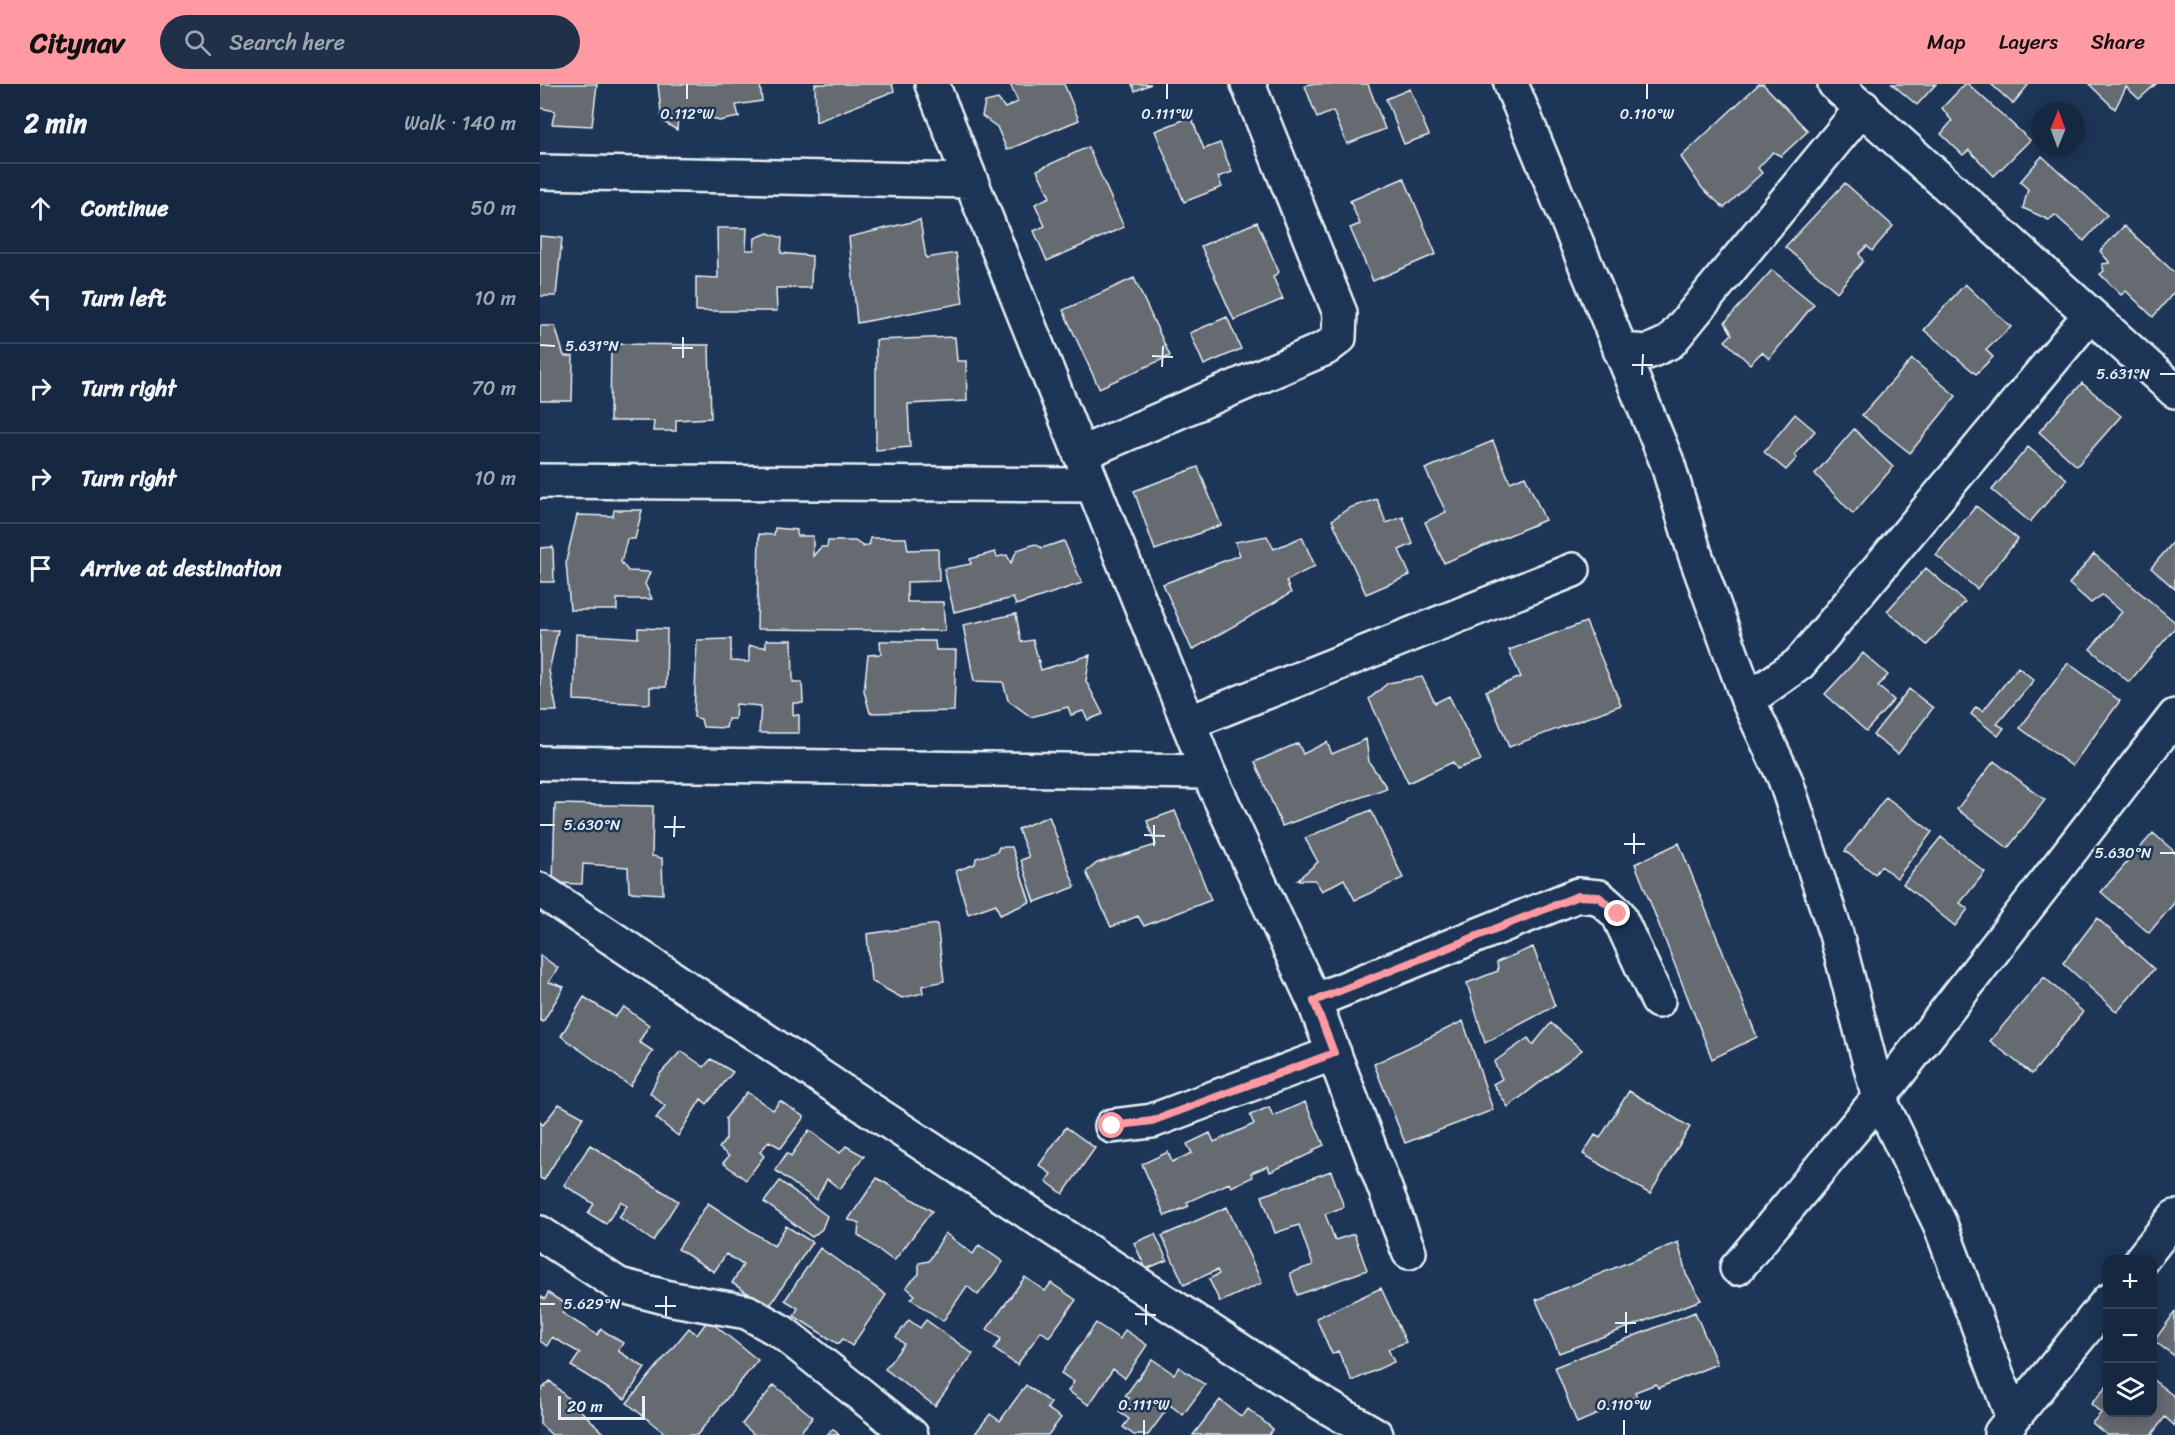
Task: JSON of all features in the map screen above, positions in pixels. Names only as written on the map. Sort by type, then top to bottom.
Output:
[{"type":"street","points":[[932,84],[1208,772],[1314,1001],[1409,1252]]},
{"type":"street","points":[[1080,454],[1326,348],[1339,338],[1341,313],[1248,84]]},
{"type":"street","points":[[1511,84],[1667,462],[1695,554],[1749,700],[1785,779],[1836,934],[1879,1098],[1940,1224],[2006,1427]]},
{"type":"street","points":[[1835,84],[1863,107],[2089,316],[2175,391]]},
{"type":"street","points":[[1620,350],[1648,352],[1670,342],[1863,107]]},
{"type":"street","points":[[540,172],[971,181]]},
{"type":"street","points":[[1749,700],[1798,664],[2089,316]]},
{"type":"street","points":[[540,481],[1093,485]]},
{"type":"street","points":[[1188,723],[1573,570]]},
{"type":"street","points":[[1737,1268],[1879,1098],[2175,716]]},
{"type":"street","points":[[540,763],[1208,772]]},
{"type":"street","points":[[540,890],[910,1136],[1322,1403],[1376,1435]]},
{"type":"street","points":[[1314,1001],[1578,896],[1599,897],[1618,914],[1658,1001]]},
{"type":"street","points":[[1112,1126],[1152,1121],[1334,1053]]},
{"type":"street","points":[[2145,1255],[2175,1217]]},
{"type":"street","points":[[540,1233],[619,1285],[673,1299],[747,1312],[782,1332],[910,1435]]},
{"type":"street","points":[[2006,1427],[2103,1307]]},
{"type":"building","points":[[540,84],[597,84],[592,126],[552,124],[555,111],[540,108]]},
{"type":"building","points":[[658,84],[760,84],[762,101],[736,105],[739,117],[719,121],[702,113],[678,114],[677,130],[662,121]]},
{"type":"building","points":[[815,84],[892,84],[894,91],[816,122]]},
{"type":"building","points":[[1010,84],[1064,84],[1079,120],[1007,150],[997,127],[982,116],[985,102],[998,99],[1005,108],[1018,102]]},
{"type":"building","points":[[1132,84],[1151,84],[1135,91]]},
{"type":"building","points":[[1309,84],[1368,84],[1385,129],[1347,144],[1333,111],[1317,118],[1305,86]]},
{"type":"building","points":[[1759,84],[1763,84],[1808,131],[1781,156],[1773,152],[1758,168],[1762,173],[1724,208],[1702,188],[1681,157]]},
{"type":"building","points":[[1892,84],[1936,84],[1917,105]]},
{"type":"building","points":[[1965,84],[1968,84],[2030,140],[1994,176],[1969,150],[1963,155],[1941,134],[1952,121],[1942,108]]},
{"type":"building","points":[[1991,84],[2029,84],[2013,104]]},
{"type":"building","points":[[2089,84],[2156,84],[2139,99],[2126,87],[2115,109]]},
{"type":"building","points":[[1410,89],[1429,135],[1404,144],[1386,99]]},
{"type":"building","points":[[1191,117],[1204,149],[1220,143],[1232,172],[1218,177],[1222,187],[1184,202],[1155,131]]},
{"type":"building","points":[[1088,147],[1124,227],[1047,261],[1034,231],[1045,226],[1035,204],[1050,197],[1037,170]]},
{"type":"building","points":[[2042,156],[2107,215],[2084,241],[2055,215],[2049,220],[2023,208],[2028,189],[2020,182]]},
{"type":"building","points":[[1404,178],[1436,254],[1373,281],[1350,228],[1360,224],[1350,201]]},
{"type":"building","points":[[1845,183],[1893,226],[1872,251],[1867,246],[1859,254],[1863,261],[1837,292],[1785,247]]},
{"type":"building","points":[[920,220],[926,258],[956,253],[963,303],[857,323],[849,237]]},
{"type":"building","points":[[1257,222],[1279,272],[1273,277],[1283,299],[1234,320],[1201,246]]},
{"type":"building","points":[[2124,226],[2175,273],[2175,291],[2153,317],[2126,291],[2121,295],[2100,274],[2104,271],[2102,264],[2110,263],[2100,251]]},
{"type":"building","points":[[717,228],[747,228],[746,250],[754,250],[755,238],[768,233],[782,238],[781,253],[812,256],[811,288],[776,288],[777,311],[696,311],[696,277],[718,278]]},
{"type":"building","points":[[540,236],[562,238],[556,296],[540,296]]},
{"type":"building","points":[[1772,270],[1814,304],[1769,359],[1762,352],[1750,364],[1725,341],[1732,334],[1725,322]]},
{"type":"building","points":[[1134,278],[1170,356],[1099,388],[1063,310]]},
{"type":"building","points":[[1965,284],[2011,327],[1986,350],[1993,357],[1976,374],[1924,330]]},
{"type":"building","points":[[1227,317],[1241,349],[1204,365],[1190,333]]},
{"type":"building","points":[[540,326],[555,326],[564,356],[573,356],[572,401],[540,401]]},
{"type":"building","points":[[955,337],[957,361],[966,361],[967,401],[908,404],[910,447],[876,450],[876,340]]},
{"type":"building","points":[[611,344],[709,345],[711,418],[676,420],[676,431],[653,431],[654,421],[610,421]]},
{"type":"building","points":[[1912,359],[1956,396],[1910,453],[1862,415]]},
{"type":"building","points":[[2082,383],[2121,416],[2077,466],[2039,432]]},
{"type":"building","points":[[1795,414],[1815,431],[1794,455],[1797,458],[1786,470],[1764,452]]},
{"type":"building","points":[[1854,429],[1893,467],[1853,514],[1815,474]]},
{"type":"building","points":[[1493,441],[1510,482],[1525,476],[1545,520],[1444,563],[1425,522],[1446,512],[1425,469]]},
{"type":"building","points":[[2028,447],[2067,479],[2030,522],[1992,490]]},
{"type":"building","points":[[1198,467],[1221,525],[1155,550],[1134,491]]},
{"type":"building","points":[[1377,499],[1386,523],[1403,517],[1413,544],[1399,550],[1410,575],[1366,594],[1332,520],[1349,508]]},
{"type":"building","points":[[1976,506],[2018,539],[1977,589],[1936,555]]},
{"type":"building","points":[[614,510],[642,510],[635,539],[627,539],[621,562],[628,571],[650,572],[645,584],[652,599],[617,599],[617,610],[570,610],[566,561],[577,515],[613,516]]},
{"type":"building","points":[[775,528],[797,530],[797,536],[813,536],[813,556],[821,547],[827,547],[828,541],[855,541],[864,547],[870,544],[870,538],[906,538],[908,550],[938,549],[939,581],[907,582],[907,602],[943,602],[945,631],[757,629],[759,534],[774,535]]},
{"type":"building","points":[[1267,536],[1274,549],[1302,537],[1315,566],[1286,581],[1291,593],[1192,650],[1163,584],[1240,555],[1235,542]]},
{"type":"building","points":[[2175,540],[2175,589],[2151,568]]},
{"type":"building","points":[[1064,541],[1082,583],[1016,605],[1013,598],[954,612],[944,569],[971,564],[970,559],[995,552],[997,557],[1007,555],[1011,563],[1017,550],[1035,544],[1042,548]]},
{"type":"building","points":[[553,547],[554,582],[540,582],[540,548]]},
{"type":"building","points":[[2094,554],[2175,622],[2175,628],[2129,682],[2090,649],[2122,612],[2102,595],[2091,603],[2069,584]]},
{"type":"building","points":[[1926,568],[1965,602],[1927,645],[1887,611]]},
{"type":"building","points":[[1016,614],[1021,642],[1033,640],[1041,670],[1090,655],[1086,681],[1103,714],[1088,720],[1083,711],[1071,715],[1068,707],[1031,717],[1008,700],[1003,682],[974,681],[963,625]]},
{"type":"building","points":[[1586,622],[1621,705],[1509,747],[1486,691],[1521,677],[1509,650]]},
{"type":"building","points":[[638,628],[667,629],[666,687],[650,687],[650,704],[574,700],[576,634],[638,638]]},
{"type":"building","points":[[540,630],[558,630],[549,671],[557,711],[540,711]]},
{"type":"building","points":[[731,639],[731,661],[749,662],[749,646],[766,647],[766,640],[792,640],[793,682],[802,682],[803,703],[793,703],[793,715],[799,715],[799,733],[759,733],[761,706],[736,704],[735,719],[728,719],[726,728],[703,727],[701,719],[694,717],[697,640]]},
{"type":"building","points":[[880,641],[935,641],[936,650],[956,650],[954,711],[870,713],[864,691],[868,655],[881,654]]},
{"type":"building","points":[[1863,653],[1888,675],[1878,686],[1894,700],[1866,731],[1825,694]]},
{"type":"building","points":[[2068,663],[2120,701],[2072,766],[2020,728]]},
{"type":"building","points":[[2018,667],[2034,680],[1997,724],[2004,728],[1998,736],[1971,714],[1976,707],[1983,711]]},
{"type":"building","points":[[1422,677],[1435,703],[1449,696],[1481,760],[1457,769],[1453,762],[1408,783],[1369,699],[1388,683]]},
{"type":"building","points":[[1909,689],[1933,708],[1898,754],[1873,735]]},
{"type":"building","points":[[1366,739],[1369,762],[1387,788],[1282,826],[1255,762],[1298,743],[1303,754],[1327,742],[1332,754]]},
{"type":"building","points":[[1994,761],[2045,800],[2008,848],[1957,809]]},
{"type":"building","points":[[1886,797],[1932,832],[1897,878],[1881,866],[1875,874],[1845,851]]},
{"type":"building","points":[[555,804],[653,806],[652,856],[662,858],[663,894],[629,892],[628,867],[583,864],[582,884],[553,883]]},
{"type":"building","points":[[1371,810],[1403,878],[1355,900],[1344,879],[1322,891],[1315,880],[1297,880],[1318,862],[1305,838]]},
{"type":"building","points":[[1175,811],[1211,900],[1144,926],[1138,916],[1111,927],[1086,872],[1097,863],[1156,845],[1147,821]]},
{"type":"building","points":[[1049,816],[1075,887],[1035,902],[1021,860],[1029,857],[1018,829]]},
{"type":"building","points":[[2153,833],[2175,852],[2175,902],[2149,933],[2101,892]]},
{"type":"building","points":[[1941,837],[1985,872],[1960,903],[1968,909],[1955,926],[1903,884]]},
{"type":"building","points":[[1679,843],[1757,1037],[1712,1059],[1635,864]]},
{"type":"building","points":[[999,847],[1012,847],[1030,902],[1000,915],[996,904],[968,914],[956,871],[975,864],[976,858],[997,852]]},
{"type":"building","points":[[2097,918],[2154,969],[2117,1012],[2063,963]]},
{"type":"building","points":[[937,924],[944,981],[922,986],[923,993],[902,998],[871,981],[867,934]]},
{"type":"building","points":[[1533,947],[1555,1006],[1485,1043],[1467,983],[1498,971],[1497,962]]},
{"type":"building","points":[[540,955],[558,968],[549,982],[564,987],[543,1022],[540,1020]]},
{"type":"building","points":[[2044,977],[2083,1012],[2032,1074],[1990,1041]]},
{"type":"building","points":[[584,997],[615,1017],[624,1007],[649,1025],[639,1042],[653,1051],[630,1086],[561,1036]]},
{"type":"building","points":[[1463,1021],[1493,1110],[1405,1143],[1374,1064]]},
{"type":"building","points":[[1551,1023],[1582,1050],[1508,1107],[1493,1084],[1502,1079],[1494,1062],[1528,1038],[1533,1045]]},
{"type":"building","points":[[681,1051],[704,1067],[711,1059],[733,1072],[707,1104],[701,1099],[678,1136],[656,1118],[665,1106],[650,1093],[659,1075]]},
{"type":"building","points":[[1629,1091],[1690,1127],[1650,1194],[1583,1154],[1595,1135],[1600,1138]]},
{"type":"building","points":[[747,1092],[773,1110],[780,1101],[804,1117],[781,1148],[769,1141],[760,1152],[764,1156],[746,1180],[723,1163],[729,1156],[719,1148],[726,1139],[726,1118]]},
{"type":"building","points":[[1305,1102],[1324,1145],[1270,1172],[1268,1166],[1251,1173],[1253,1177],[1231,1187],[1229,1183],[1187,1202],[1189,1206],[1165,1216],[1142,1164],[1168,1152],[1172,1162],[1192,1153],[1187,1144],[1210,1133],[1214,1142],[1254,1124],[1250,1115],[1269,1107],[1273,1116]]},
{"type":"building","points":[[559,1104],[583,1117],[544,1180],[540,1178],[540,1122],[543,1125]]},
{"type":"building","points":[[1066,1127],[1095,1148],[1063,1194],[1046,1181],[1051,1174],[1039,1165]]},
{"type":"building","points":[[809,1130],[840,1153],[846,1146],[864,1156],[840,1189],[827,1179],[816,1200],[775,1170],[787,1153],[791,1156]]},
{"type":"building","points":[[590,1145],[678,1201],[653,1241],[619,1217],[627,1206],[621,1201],[606,1224],[588,1213],[594,1204],[564,1185]]},
{"type":"building","points":[[1331,1171],[1344,1207],[1325,1214],[1335,1240],[1354,1234],[1367,1270],[1297,1295],[1290,1273],[1313,1265],[1299,1225],[1275,1233],[1262,1196]]},
{"type":"building","points":[[877,1178],[932,1211],[894,1261],[858,1235],[859,1222],[848,1220]]},
{"type":"building","points":[[780,1181],[827,1216],[822,1229],[812,1237],[764,1202]]},
{"type":"building","points":[[708,1203],[774,1246],[786,1226],[812,1242],[769,1307],[732,1283],[743,1265],[726,1254],[714,1272],[678,1249]]},
{"type":"building","points":[[1227,1207],[1262,1283],[1220,1302],[1209,1279],[1219,1274],[1217,1270],[1184,1285],[1162,1236]]},
{"type":"building","points":[[945,1233],[973,1254],[979,1245],[1003,1262],[978,1295],[967,1286],[943,1321],[911,1299],[915,1295],[906,1287],[919,1274],[919,1263],[929,1261]]},
{"type":"building","points":[[1155,1234],[1167,1260],[1146,1269],[1134,1243]]},
{"type":"building","points":[[1678,1242],[1686,1274],[1701,1300],[1559,1353],[1536,1300]]},
{"type":"building","points":[[820,1248],[886,1295],[852,1346],[843,1339],[838,1344],[794,1316],[798,1308],[785,1300]]},
{"type":"building","points":[[1025,1277],[1045,1291],[1051,1283],[1076,1300],[1049,1337],[1041,1331],[1017,1365],[994,1349],[1001,1339],[987,1329]]},
{"type":"building","points":[[1381,1288],[1406,1342],[1388,1349],[1394,1362],[1352,1381],[1338,1351],[1332,1354],[1316,1318]]},
{"type":"building","points":[[548,1293],[567,1305],[562,1313],[597,1335],[601,1329],[623,1343],[618,1351],[645,1368],[625,1399],[571,1366],[580,1353],[552,1337],[547,1346],[540,1341],[540,1296],[545,1299]]},
{"type":"building","points":[[1695,1312],[1717,1364],[1658,1388],[1656,1384],[1635,1392],[1637,1397],[1577,1423],[1555,1367]]},
{"type":"building","points":[[2175,1312],[2175,1356],[2157,1343],[2157,1337]]},
{"type":"building","points":[[708,1320],[758,1360],[697,1435],[667,1435],[627,1403],[689,1328],[697,1335]]},
{"type":"building","points":[[909,1320],[920,1328],[926,1320],[973,1354],[935,1406],[885,1369],[904,1344],[896,1337]]},
{"type":"building","points":[[1096,1323],[1120,1339],[1125,1330],[1147,1345],[1125,1378],[1113,1369],[1089,1405],[1068,1391],[1074,1382],[1061,1373]]},
{"type":"building","points":[[1152,1359],[1174,1374],[1179,1367],[1205,1385],[1183,1415],[1170,1405],[1148,1435],[1134,1435],[1123,1427],[1129,1419],[1119,1412],[1129,1398],[1125,1396]]},
{"type":"building","points":[[550,1381],[606,1435],[552,1435],[540,1424],[540,1391]]},
{"type":"building","points":[[2157,1383],[2175,1397],[2175,1426],[2165,1417],[2152,1434],[2154,1435],[2107,1435],[2092,1423],[2101,1413],[2091,1404],[2103,1391],[2103,1417],[2157,1417]]},
{"type":"building","points":[[774,1385],[813,1417],[798,1435],[755,1435],[742,1424]]},
{"type":"building","points":[[1026,1385],[1051,1403],[1047,1408],[1061,1418],[1048,1435],[974,1435],[990,1414],[1000,1421]]},
{"type":"building","points":[[1220,1400],[1242,1417],[1248,1409],[1273,1429],[1269,1435],[1193,1435]]},
{"type":"building","points":[[833,1429],[839,1435],[827,1435]]},
{"type":"route","points":[[1112,1126],[1152,1121],[1334,1053],[1314,1001],[1560,901],[1578,896],[1599,897],[1618,914]]}]
